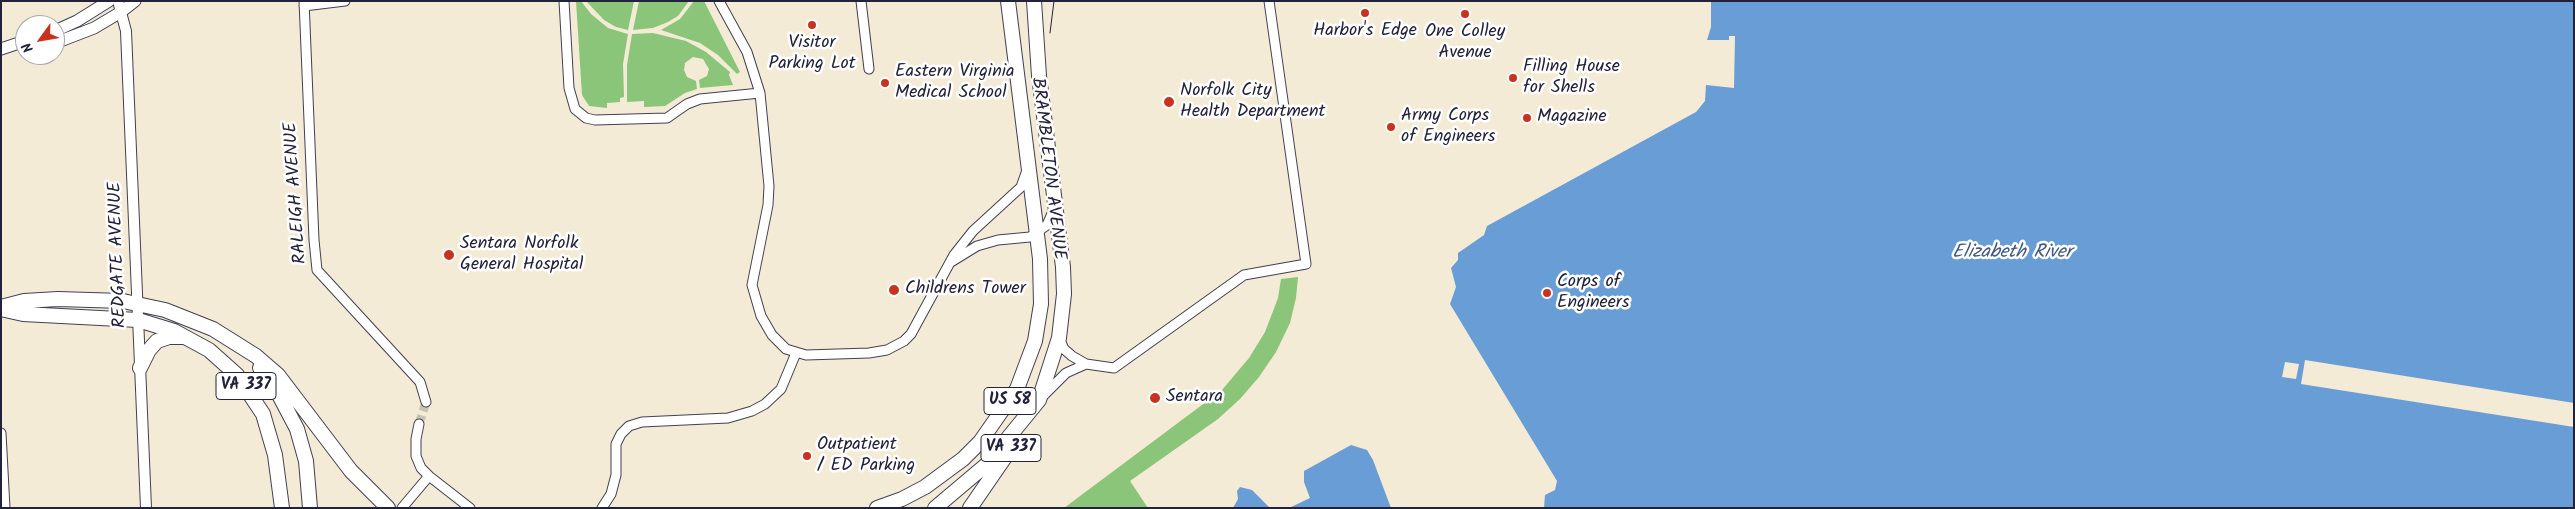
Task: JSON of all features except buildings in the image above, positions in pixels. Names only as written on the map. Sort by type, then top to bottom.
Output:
[{"type":"main road","points":[[65,26],[108,1]]},
{"type":"main road","points":[[65,39],[94,28],[119,7],[135,1]]},
{"type":"main road","name":"BRAMBLETON AVENUE","points":[[876,508],[902,499],[945,473],[980,442],[1010,401],[1029,360],[1038,323],[1042,279],[1008,1]]},
{"type":"main road","name":"BRAMBLETON AVENUE","points":[[935,508],[986,465],[1039,400],[1058,338],[1064,294],[1064,266],[1039,76],[1034,1]]},
{"type":"main road","points":[[1,50],[15,45]]},
{"type":"main road","points":[[1,50],[15,50]]},
{"type":"main road","name":"VA 337","points":[[1,308],[24,301],[58,299],[137,303],[189,318],[234,342],[262,361],[278,375],[351,471],[388,508]]},
{"type":"main road","name":"VA 337","points":[[1,308],[23,314],[138,320],[186,337],[220,359],[249,391],[267,424],[275,455],[282,508]]},
{"type":"main road","points":[[140,368],[149,350],[157,340],[169,337],[186,337]]},
{"type":"main road","points":[[234,342],[269,379],[293,420],[306,461],[310,508]]},
{"type":"main road","name":"VA 337","points":[[970,508],[1022,433],[1039,400]]},
{"type":"main road","points":[[275,455],[292,508]]},
{"type":"street","points":[[304,4],[345,1]]},
{"type":"street","points":[[564,1],[570,95],[575,108],[586,118],[595,120],[667,118],[687,104],[700,99],[760,93]]},
{"type":"street","points":[[719,1],[747,52],[760,93],[769,186],[765,228],[753,269],[752,285],[761,316],[772,335],[786,349],[806,355],[868,353],[896,347],[911,334],[949,263],[973,231],[1021,187],[1028,167]]},
{"type":"street","points":[[861,1],[870,69]]},
{"type":"street","points":[[1058,338],[1064,349],[1086,364],[1114,368],[1244,275],[1306,264],[1269,1]]},
{"type":"street","name":"RALEIGH AVENUE","points":[[304,4],[314,240],[317,270],[420,382],[426,402]]},
{"type":"street","name":"REDGATE AVENUE","points":[[119,7],[126,31],[146,508]]},
{"type":"street","points":[[949,263],[978,246],[998,240],[1030,237],[1047,225],[1056,204]]},
{"type":"street","points":[[602,508],[611,494],[616,475],[616,444],[621,434],[629,426],[642,422],[728,418],[752,411],[765,404],[781,389],[796,353]]},
{"type":"street","points":[[1039,400],[1058,379],[1086,364]]},
{"type":"street","points":[[419,424],[416,439],[416,456],[422,468],[429,476],[470,508]]},
{"type":"street","points":[[1,433],[5,508]]},
{"type":"street","points":[[402,508],[429,476]]},
{"type":"green space","points":[[576,1],[581,1],[591,14],[608,28],[628,34],[623,64],[624,97],[620,98],[620,102],[607,103],[607,108],[589,106],[582,95]]},
{"type":"green space","points":[[586,1],[634,1],[628,30],[616,27],[604,20]]},
{"type":"green space","points":[[639,1],[689,1],[678,16],[668,22],[653,28],[633,30]]},
{"type":"green space","points":[[694,1],[704,1],[740,72],[737,74],[718,55],[700,43],[661,30],[680,19]]},
{"type":"green space","points":[[653,33],[686,41],[706,52],[730,72],[729,75],[733,85],[700,88],[699,80],[707,76],[709,69],[703,59],[693,57],[685,63],[684,70],[687,77],[696,81],[697,89],[685,93],[665,106],[644,107],[644,101],[627,102],[627,65],[632,34]]},
{"type":"green space","points":[[1298,277],[1296,298],[1290,323],[1276,352],[1259,377],[1240,399],[1218,419],[1130,481],[1148,508],[1064,508],[1222,390],[1249,358],[1265,332],[1278,298],[1281,279]]},
{"type":"water","name":"Elizabeth River","points":[[1711,1],[2574,1],[2574,508],[1544,508],[1545,495],[1555,490],[1557,481],[1450,304],[1456,287],[1451,268],[1458,260],[1458,253],[1484,235],[1487,226],[1696,112],[1705,101],[1706,85],[1734,88],[1735,36],[1729,36],[1729,40],[1707,40],[1711,27]]},
{"type":"water","points":[[1351,445],[1367,450],[1373,460],[1391,508],[1289,508],[1310,498],[1304,482],[1304,471]]},
{"type":"water","points":[[1240,487],[1252,490],[1270,508],[1233,508],[1238,499],[1237,491]]},
{"type":"pier","points":[[2305,360],[2574,403],[2574,427],[2301,384]]},
{"type":"pier","points":[[2285,362],[2299,364],[2296,379],[2282,377]]},
{"type":"tunnel","points":[[419,424],[426,402]]},
{"type":"tram line","points":[[1050,33],[1054,1]]},
{"type":"place","name":"Harbor's Edge","points":[[1365,13]]},
{"type":"place","name":"One Colley Avenue","points":[[1465,14]]},
{"type":"place","name":"Visitor Parking Lot","points":[[812,25]]},
{"type":"place","name":"Filling House for Shells","points":[[1513,78]]},
{"type":"place","name":"Eastern Virginia Medical School","points":[[885,83]]},
{"type":"place","name":"Norfolk City Health Department","points":[[1169,102]]},
{"type":"place","name":"Magazine","points":[[1527,118]]},
{"type":"place","name":"Army Corps of Engineers","points":[[1391,127]]},
{"type":"place","name":"Sentara Norfolk General Hospital","points":[[449,255]]},
{"type":"place","name":"Childrens Tower","points":[[894,290]]},
{"type":"place","name":"Corps of Engineers","points":[[1547,293]]},
{"type":"place","name":"Sentara","points":[[1155,398]]},
{"type":"place","name":"Outpatient / ED Parking","points":[[807,456]]}]
